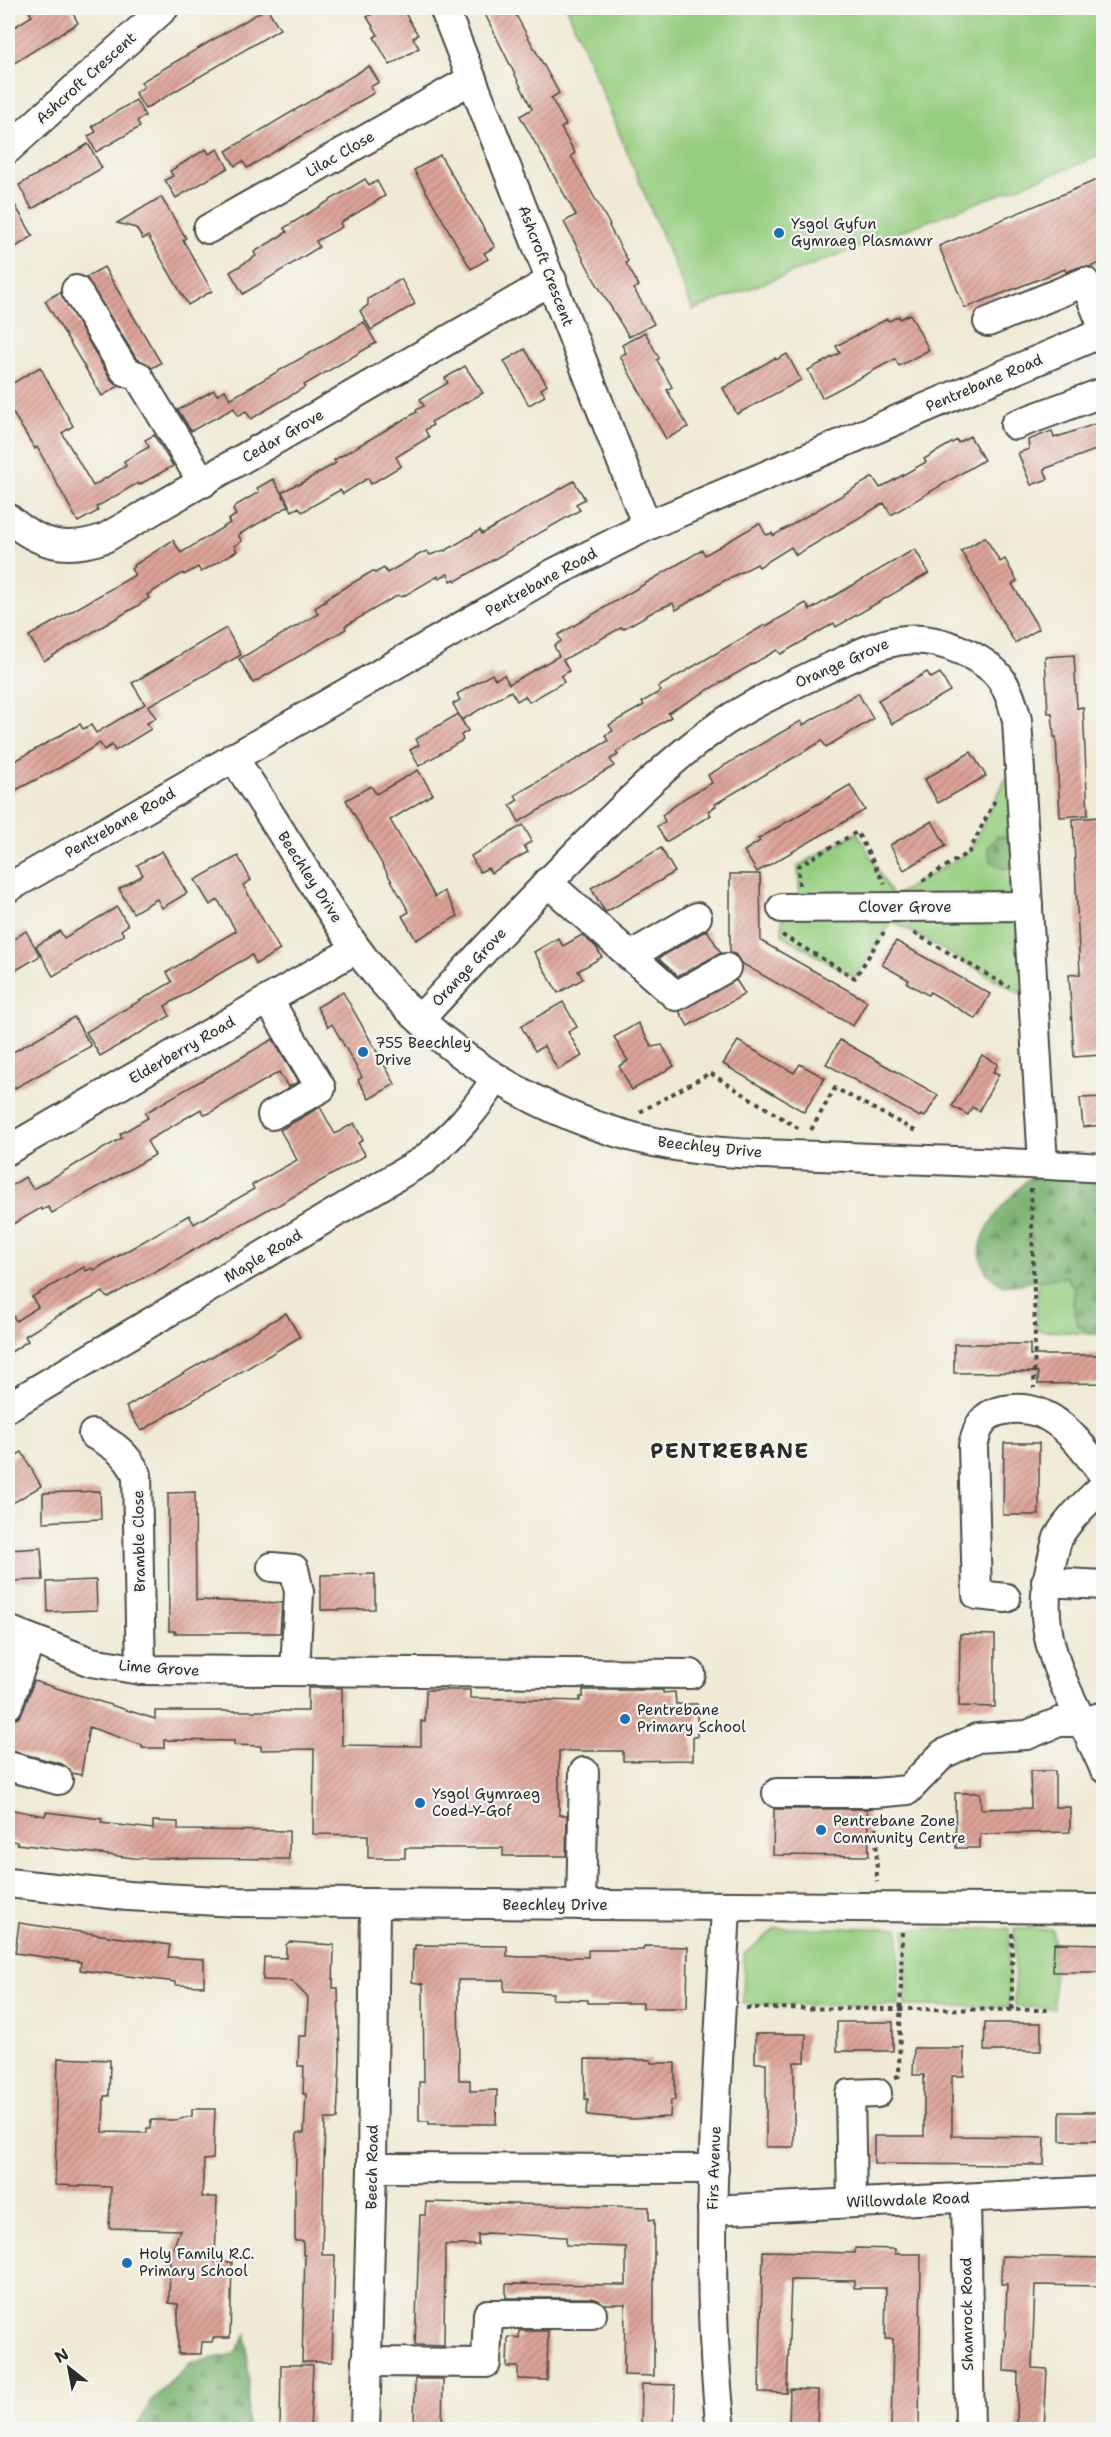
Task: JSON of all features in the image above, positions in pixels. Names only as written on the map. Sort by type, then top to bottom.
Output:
[{"type":"street","name":"Ashcroft Crescent","points":[[8,149],[164,8]]},
{"type":"street","name":"Ashcroft Crescent","points":[[444,8],[647,526]]},
{"type":"street","name":"Lilac Close","points":[[208,229],[472,79]]},
{"type":"street","points":[[988,322],[1094,278],[1104,331]]},
{"type":"street","name":"Cedar Grove","points":[[8,518],[24,533],[47,543],[75,545],[90,543],[119,531],[552,280]]},
{"type":"street","points":[[76,290],[125,371],[138,375],[203,483]]},
{"type":"street","name":"Pentrebane Road","points":[[8,888],[554,573],[647,526],[1104,331]]},
{"type":"street","points":[[1016,425],[1104,392]]},
{"type":"street","name":"Orange Grove","points":[[420,1019],[547,882],[670,764],[715,729],[767,696],[893,640],[919,639],[947,644],[992,668],[1010,692],[1017,720],[1033,1001],[1037,1164]]},
{"type":"street","name":"Beechley Drive","points":[[233,757],[356,949],[384,984],[420,1019],[473,1064],[554,1109],[608,1130],[675,1146],[737,1152],[1104,1168]]},
{"type":"street","points":[[547,882],[676,996],[726,968]]},
{"type":"street","name":"Clover Grove","points":[[782,908],[1028,906]]},
{"type":"street","points":[[630,956],[697,917]]},
{"type":"street","name":"Elderberry Road","points":[[8,1150],[356,949]]},
{"type":"street","points":[[268,1000],[321,1088],[272,1115]]},
{"type":"street","name":"Maple Road","points":[[8,1407],[424,1160],[457,1131],[479,1106],[496,1078]]},
{"type":"street","points":[[1006,1598],[977,1595],[973,1446],[978,1427],[992,1413],[1013,1409],[1034,1409],[1056,1421],[1104,1475]]},
{"type":"street","name":"Bramble Close","points":[[93,1434],[118,1447],[129,1459],[137,1475],[141,1670]]},
{"type":"street","points":[[1104,1486],[1084,1505],[1058,1537],[1046,1582],[1044,1606],[1047,1634],[1059,1672],[1093,1719],[1104,1768]]},
{"type":"street","points":[[272,1567],[294,1569],[299,1592],[287,1672]]},
{"type":"street","points":[[1046,1582],[1104,1585]]},
{"type":"street","points":[[8,1705],[19,1635]]},
{"type":"street","name":"Lime Grove","points":[[19,1635],[91,1662],[141,1670],[692,1674]]},
{"type":"street","points":[[777,1793],[875,1793],[908,1790],[943,1754],[977,1738],[1027,1735],[1059,1722],[1093,1719]]},
{"type":"street","points":[[8,1766],[58,1780]]},
{"type":"street","points":[[580,1905],[584,1772]]},
{"type":"street","name":"Beechley Drive","points":[[8,1882],[174,1900],[375,1904],[1104,1909]]},
{"type":"street","name":"Beech Road","points":[[365,2430],[372,2168],[375,1904]]},
{"type":"street","name":"Firs Avenue","points":[[721,2430],[715,2370],[712,2210],[726,1906]]},
{"type":"street","points":[[852,2202],[850,2094],[877,2093]]},
{"type":"street","points":[[372,2168],[714,2169]]},
{"type":"street","name":"Willowdale Road","points":[[712,2210],[1104,2191]]},
{"type":"street","name":"Shamrock Road","points":[[966,2198],[970,2430]]},
{"type":"street","points":[[366,2362],[486,2374],[488,2314],[592,2314]]},
{"type":"path","points":[[898,907],[906,891],[969,852],[1004,782],[1020,763]]},
{"type":"path","points":[[912,932],[1033,1001]]},
{"type":"path","points":[[608,1130],[711,1073],[808,1134],[836,1088],[920,1134]]},
{"type":"path","points":[[1034,1409],[1037,1164]]},
{"type":"path","points":[[875,1793],[902,2009],[899,2076],[884,2078],[877,2093]]},
{"type":"path","points":[[1012,1908],[1012,2010]]},
{"type":"path","points":[[721,2008],[1052,2010]]},
{"type":"green space","name":"Ysgol Gyfun Gymraeg Plasmawr","points":[[567,8],[1103,8],[1103,155],[693,310]]},
{"type":"green space","points":[[1020,763],[1033,1001],[892,921],[855,978],[782,935],[782,908],[800,907],[798,866],[857,832],[893,897],[969,852],[1004,782]]},
{"type":"green space","points":[[997,836],[1007,837],[1017,843],[1012,868],[1003,869],[991,861],[988,848]]},
{"type":"green space","points":[[1043,1164],[1103,1168],[1103,1335],[1093,1334],[1078,1325],[1073,1303],[1075,1289],[1067,1277],[1004,1286],[987,1273],[981,1257],[982,1243],[987,1228],[997,1213]]},
{"type":"green space","points":[[1067,1277],[1075,1289],[1073,1303],[1078,1325],[1093,1334],[1035,1330],[1038,1280]]},
{"type":"green space","points":[[776,1928],[899,1928],[899,2006],[743,2004],[744,1954]]},
{"type":"green space","points":[[905,1929],[1009,1929],[1009,2007],[905,2006]]},
{"type":"green space","points":[[1014,1929],[1053,1929],[1054,2008],[1015,2007]]},
{"type":"green space","points":[[246,2335],[249,2382],[247,2429],[135,2429],[152,2400],[190,2363],[234,2354]]},
{"type":"building","points":[[27,8],[70,8],[78,23],[8,67],[8,31],[32,16]]},
{"type":"building","points":[[267,8],[280,29],[145,109],[135,93],[144,87],[141,82]]},
{"type":"building","points":[[371,8],[402,8],[418,35],[413,38],[419,48],[390,65],[374,37],[378,35],[367,17],[374,13]]},
{"type":"building","points":[[482,8],[512,8],[559,93],[551,98],[566,125],[561,128],[575,153],[571,156],[628,261],[626,263],[639,286],[634,289],[654,324],[629,337],[595,281],[564,222],[576,215],[520,116],[532,109]]},
{"type":"building","points":[[369,66],[379,82],[370,87],[374,93],[247,168],[243,161],[235,166],[226,151]]},
{"type":"building","points":[[136,100],[145,116],[137,121],[140,127],[96,152],[88,136],[96,132],[92,126]]},
{"type":"building","points":[[88,144],[102,168],[32,209],[19,185]]},
{"type":"building","points":[[206,149],[209,154],[218,149],[228,168],[176,198],[165,180],[173,176],[170,171]]},
{"type":"building","points":[[440,155],[495,247],[484,253],[488,259],[471,269],[414,170]]},
{"type":"building","points":[[1104,177],[1104,258],[1099,260],[1100,263],[1066,272],[1065,269],[965,308],[939,246]]},
{"type":"building","points":[[365,179],[369,185],[377,181],[385,196],[340,223],[342,227],[316,241],[319,247],[243,294],[230,272],[256,256],[254,252],[287,232],[284,228]]},
{"type":"building","points":[[8,193],[33,236],[8,252]]},
{"type":"building","points":[[161,197],[186,238],[183,240],[212,291],[188,305],[148,236],[143,239],[136,228],[117,223]]},
{"type":"building","points":[[104,267],[161,363],[152,368],[136,358],[86,277]]},
{"type":"building","points":[[401,279],[415,304],[371,330],[360,311],[368,305],[368,299]]},
{"type":"building","points":[[60,292],[111,380],[119,386],[102,396],[45,301]]},
{"type":"building","points":[[910,314],[929,350],[899,366],[895,359],[822,398],[808,370],[840,353],[836,346],[887,319],[889,321],[899,316],[900,319]]},
{"type":"building","points":[[364,322],[376,343],[251,419],[246,411],[238,416],[234,408],[191,431],[178,410],[214,390],[217,395],[225,390],[230,399]]},
{"type":"building","points":[[645,332],[672,387],[667,390],[688,427],[666,439],[620,356],[626,353],[622,345]]},
{"type":"building","points":[[525,349],[547,385],[541,389],[545,396],[529,405],[504,361]]},
{"type":"building","points":[[787,354],[801,380],[737,414],[723,388],[775,358],[776,360]]},
{"type":"building","points":[[465,366],[483,393],[431,422],[433,425],[425,430],[429,437],[396,457],[401,466],[371,484],[368,478],[343,494],[340,490],[302,512],[299,507],[292,511],[282,492],[336,463],[334,460],[417,412],[416,410],[424,406],[420,399],[448,383],[445,378]]},
{"type":"building","points":[[40,367],[73,426],[62,433],[93,486],[126,466],[124,461],[149,447],[145,440],[154,435],[173,466],[96,507],[98,511],[78,522],[37,447],[35,449],[8,405],[8,386]]},
{"type":"building","points":[[1104,421],[1104,447],[1044,469],[1048,479],[1031,485],[1018,453],[1029,449],[1028,440],[1052,431],[1054,438]]},
{"type":"building","points":[[970,436],[984,460],[891,515],[884,503],[796,555],[791,547],[759,567],[757,564],[720,583],[676,610],[673,603],[623,629],[622,627],[563,660],[569,671],[561,676],[564,682],[529,702],[525,696],[517,701],[511,691],[462,720],[453,704],[460,700],[457,694],[492,674],[495,679],[504,675],[509,684],[559,656],[554,646],[561,641],[558,635],[702,550],[705,555],[758,524],[766,535],[772,533],[773,536],[873,477],[880,488],[926,462],[924,459],[948,445],[957,440],[958,443]]},
{"type":"building","points":[[273,479],[289,506],[238,535],[242,541],[234,546],[237,551],[201,572],[198,567],[184,575],[183,573],[147,595],[149,598],[137,606],[44,661],[29,636],[135,575],[131,569],[133,566],[173,540],[181,553],[230,523],[228,520],[236,515],[233,510],[235,506],[259,492],[257,488]]},
{"type":"building","points":[[574,481],[585,499],[576,504],[580,510],[456,581],[455,579],[451,581],[448,574],[439,578],[438,576],[402,597],[398,595],[345,626],[346,629],[253,683],[239,659],[318,614],[315,608],[326,601],[325,599],[373,571],[375,573],[384,568],[387,573],[427,551],[430,555],[445,551],[480,530],[482,534]]},
{"type":"building","points":[[985,537],[1000,562],[1005,559],[1017,581],[1012,584],[1039,629],[1015,643],[961,551]]},
{"type":"building","points":[[915,549],[929,573],[836,627],[834,623],[781,654],[777,650],[668,713],[671,717],[616,752],[618,755],[610,759],[614,766],[519,822],[510,805],[518,800],[515,795],[608,741],[605,735],[613,731],[609,725],[644,705],[642,702],[661,691],[658,687],[806,603],[810,610]]},
{"type":"building","points":[[226,628],[241,655],[148,706],[156,718],[147,723],[151,729],[115,751],[112,745],[104,750],[100,743],[59,768],[8,794],[8,765],[80,724],[83,729],[91,725],[96,733],[145,704],[132,683]]},
{"type":"building","points":[[1074,655],[1077,708],[1083,707],[1088,815],[1060,817],[1056,737],[1054,737],[1052,713],[1048,713],[1045,657]]},
{"type":"building","points":[[927,672],[931,678],[940,673],[950,691],[892,724],[878,700]]},
{"type":"building","points":[[858,693],[873,719],[826,747],[822,741],[715,804],[716,806],[708,811],[711,815],[666,842],[657,826],[665,822],[662,815],[688,796],[712,783],[708,775],[801,721],[803,725]]},
{"type":"building","points":[[458,714],[468,731],[461,735],[463,740],[419,766],[410,750],[419,745],[416,739]]},
{"type":"building","points":[[971,752],[986,776],[938,803],[925,779]]},
{"type":"building","points":[[418,770],[433,794],[390,820],[435,897],[444,891],[458,916],[416,940],[402,916],[409,912],[346,800],[371,786],[376,794]]},
{"type":"building","points":[[850,785],[865,810],[757,872],[744,851],[760,841],[758,839]]},
{"type":"building","points":[[1100,817],[1104,870],[1104,988],[1096,989],[1101,1055],[1074,1057],[1069,975],[1080,974],[1073,819]]},
{"type":"building","points":[[932,821],[946,846],[904,870],[890,845]]},
{"type":"building","points":[[523,825],[532,841],[524,846],[528,852],[491,873],[488,868],[480,872],[471,856]]},
{"type":"building","points":[[661,848],[675,872],[606,912],[591,888]]},
{"type":"building","points":[[162,851],[187,893],[162,908],[157,899],[133,913],[119,889],[143,875],[137,865]]},
{"type":"building","points":[[238,856],[251,880],[243,885],[280,950],[256,964],[252,955],[229,968],[165,1006],[170,1016],[100,1056],[86,1032],[172,982],[167,972],[236,931],[218,900],[210,905],[195,880]]},
{"type":"building","points":[[730,874],[760,874],[761,941],[867,1001],[853,1026],[741,963],[735,954],[730,953]]},
{"type":"building","points":[[117,907],[128,925],[121,930],[124,935],[53,976],[36,946],[60,931],[64,938]]},
{"type":"building","points":[[707,930],[721,953],[678,976],[659,958]]},
{"type":"building","points":[[26,931],[40,956],[8,975],[8,943]]},
{"type":"building","points":[[582,935],[596,947],[602,957],[578,971],[583,979],[558,993],[534,952],[558,938],[563,946]]},
{"type":"building","points":[[896,941],[990,994],[976,1019],[930,992],[928,995],[907,983],[909,980],[882,965]]},
{"type":"building","points":[[736,980],[745,994],[688,1026],[679,1011]]},
{"type":"building","name":"755 Beechley Drive","points":[[343,992],[395,1084],[369,1099],[358,1080],[362,1077],[332,1024],[328,1027],[317,1007]]},
{"type":"building","points":[[563,1002],[577,1027],[568,1032],[582,1056],[558,1070],[544,1046],[535,1051],[521,1026]]},
{"type":"building","points":[[74,1017],[91,1046],[8,1092],[8,1055]]},
{"type":"building","points":[[638,1023],[652,1047],[662,1045],[674,1066],[632,1090],[619,1066],[628,1061],[614,1037]]},
{"type":"building","points":[[273,1039],[298,1082],[288,1087],[279,1072],[208,1114],[204,1114],[201,1109],[147,1141],[155,1155],[52,1213],[48,1207],[42,1210],[41,1208],[8,1227],[8,1188],[25,1177],[33,1189],[122,1138],[120,1134],[148,1118],[145,1113]]},
{"type":"building","points":[[840,1040],[938,1095],[925,1117],[921,1115],[920,1117],[826,1064]]},
{"type":"building","points":[[738,1041],[794,1073],[800,1064],[825,1078],[804,1112],[723,1064]]},
{"type":"building","points":[[982,1055],[998,1064],[993,1072],[999,1074],[979,1111],[972,1107],[968,1115],[952,1106]]},
{"type":"building","points":[[1104,1097],[1104,1125],[1083,1127],[1080,1098]]},
{"type":"building","points":[[320,1107],[335,1134],[354,1123],[363,1140],[358,1143],[365,1154],[363,1157],[109,1297],[106,1297],[103,1292],[54,1318],[25,1336],[28,1341],[8,1354],[8,1307],[16,1321],[38,1307],[32,1297],[84,1267],[86,1271],[92,1268],[94,1270],[189,1215],[194,1224],[254,1189],[252,1185],[297,1160],[280,1130]]},
{"type":"building","points":[[286,1313],[300,1337],[141,1431],[126,1407]]},
{"type":"building","points":[[954,1344],[1030,1344],[1030,1355],[1104,1355],[1104,1383],[1038,1384],[1038,1372],[954,1373]]},
{"type":"building","points":[[1004,1443],[1039,1443],[1039,1515],[1003,1515]]},
{"type":"building","points":[[22,1452],[41,1486],[8,1506],[8,1460]]},
{"type":"building","points":[[100,1491],[101,1519],[43,1522],[43,1493]]},
{"type":"building","points":[[195,1492],[196,1600],[282,1603],[280,1633],[174,1633],[175,1631],[169,1631],[168,1493]]},
{"type":"building","points":[[41,1548],[43,1580],[8,1581],[8,1550]]},
{"type":"building","points":[[375,1574],[375,1609],[321,1610],[321,1575]]},
{"type":"building","points":[[96,1580],[97,1610],[48,1612],[47,1582]]},
{"type":"building","points":[[960,1634],[995,1635],[995,1707],[959,1706]]},
{"type":"building","points":[[34,1681],[155,1719],[155,1711],[308,1711],[308,1688],[342,1688],[342,1745],[421,1746],[421,1721],[425,1722],[426,1690],[470,1690],[470,1698],[580,1701],[580,1697],[583,1697],[583,1690],[663,1690],[663,1693],[675,1692],[676,1704],[697,1704],[697,1737],[693,1737],[693,1760],[623,1761],[623,1751],[559,1751],[559,1815],[567,1815],[566,1856],[503,1856],[503,1848],[405,1848],[405,1858],[368,1858],[368,1835],[313,1834],[314,1749],[261,1750],[261,1746],[234,1745],[234,1741],[164,1740],[164,1748],[142,1748],[142,1745],[89,1727],[81,1775],[72,1773],[62,1764],[8,1750],[8,1721],[18,1718],[23,1711]]},
{"type":"building","points":[[1030,1771],[1055,1771],[1055,1807],[1070,1807],[1070,1832],[980,1834],[980,1848],[956,1848],[955,1793],[980,1793],[981,1809],[1031,1808]]},
{"type":"building","points":[[8,1809],[45,1816],[46,1812],[102,1819],[101,1823],[153,1829],[153,1821],[178,1822],[178,1830],[289,1831],[289,1859],[134,1858],[17,1844],[17,1842],[8,1840]]},
{"type":"building","name":"Pentrebane Zone Community Centre","points":[[774,1809],[867,1809],[869,1856],[773,1855]]},
{"type":"building","points":[[19,1923],[170,1945],[168,1957],[204,1959],[204,1986],[176,1985],[176,1982],[80,1970],[81,1962],[15,1953]]},
{"type":"building","points":[[289,1942],[334,1945],[333,1988],[338,1988],[340,2059],[337,2119],[325,2119],[322,2255],[335,2255],[332,2362],[302,2362],[305,2255],[303,2255],[303,2241],[295,2241],[295,2186],[297,2133],[304,2133],[306,2094],[303,2094],[304,2066],[298,2066],[299,2036],[306,2036],[308,1998],[292,1981],[263,1980],[264,1957],[286,1958],[286,1945]]},
{"type":"building","points":[[1054,1943],[1104,1944],[1104,1972],[1053,1972]]},
{"type":"building","points":[[415,1945],[507,1946],[507,1956],[521,1957],[588,1957],[588,1950],[643,1950],[644,1946],[688,1947],[687,2008],[643,2008],[643,2003],[588,2003],[588,2000],[552,1999],[553,1993],[504,1991],[504,1980],[458,1980],[459,2080],[470,2080],[470,2091],[497,2090],[496,2124],[429,2124],[429,2121],[419,2121],[419,2082],[424,2082],[423,1984],[412,1982]]},
{"type":"building","points":[[837,2022],[893,2022],[893,2051],[837,2051]]},
{"type":"building","points":[[985,2023],[1041,2023],[1041,2051],[984,2051]]},
{"type":"building","points":[[755,2034],[806,2034],[805,2062],[794,2062],[794,2147],[766,2147],[766,2063],[755,2063]]},
{"type":"building","points":[[914,2048],[964,2048],[964,2076],[952,2076],[952,2136],[1045,2137],[1044,2165],[874,2164],[874,2136],[924,2136],[924,2075],[913,2075]]},
{"type":"building","points":[[58,2058],[110,2060],[109,2096],[104,2096],[103,2132],[147,2133],[151,2120],[176,2120],[192,2116],[192,2109],[215,2109],[213,2159],[204,2160],[202,2197],[217,2197],[215,2262],[232,2262],[230,2338],[213,2338],[212,2342],[202,2342],[201,2354],[178,2354],[178,2304],[169,2303],[170,2256],[180,2230],[109,2228],[111,2187],[55,2185]]},
{"type":"building","points":[[585,2059],[651,2060],[651,2063],[675,2063],[675,2100],[671,2100],[670,2117],[631,2119],[587,2115]]},
{"type":"building","points":[[1060,2112],[1104,2112],[1103,2141],[1060,2141]]},
{"type":"building","points":[[426,2202],[649,2207],[649,2221],[654,2220],[654,2376],[624,2375],[625,2304],[604,2304],[592,2298],[506,2298],[506,2284],[626,2285],[626,2247],[566,2245],[566,2237],[486,2233],[478,2235],[478,2245],[445,2245],[444,2346],[415,2345],[420,2215],[425,2215]]},
{"type":"building","points":[[855,2248],[895,2249],[895,2254],[921,2254],[919,2430],[891,2430],[893,2339],[885,2339],[886,2288],[854,2288],[854,2281],[791,2280],[787,2393],[759,2392],[763,2251],[855,2253]]},
{"type":"building","points":[[1002,2256],[1104,2258],[1104,2286],[1035,2285],[1032,2368],[1047,2369],[1044,2430],[1017,2430],[1018,2372],[1004,2371],[1007,2284],[1001,2284]]},
{"type":"building","points":[[519,2331],[548,2331],[547,2380],[518,2379],[518,2367],[507,2367],[508,2337],[519,2338]]},
{"type":"building","points":[[281,2365],[313,2365],[310,2430],[280,2430]]},
{"type":"building","points":[[415,2379],[443,2379],[442,2428],[414,2427]]},
{"type":"building","points":[[642,2384],[675,2385],[674,2430],[641,2430]]},
{"type":"building","points":[[790,2389],[818,2390],[817,2430],[789,2430]]},
{"type":"place","name":"Ysgol Gyfun Gymraeg Plasmawr","points":[[779,233]]},
{"type":"place","name":"755 Beechley Drive","points":[[363,1052]]},
{"type":"place","name":"Pentrebane Primary School","points":[[625,1719]]},
{"type":"place","name":"Ysgol Gymraeg Coed-Y-Gof","points":[[420,1803]]},
{"type":"place","name":"Pentrebane Zone Community Centre","points":[[821,1830]]},
{"type":"place","name":"Holy Family R.C. Primary School","points":[[127,2263]]},
{"type":"district","name":"PENTREBANE","points":[[730,1451]]}]
